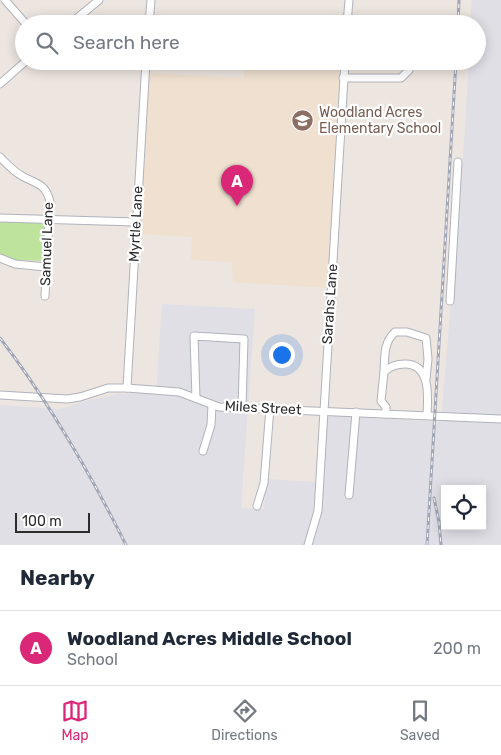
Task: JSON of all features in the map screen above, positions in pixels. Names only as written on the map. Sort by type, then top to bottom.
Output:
[{"type":"street","points":[[5,0],[18,15]]},
{"type":"street","points":[[80,15],[98,0]]},
{"type":"street","points":[[149,15],[150,0]]},
{"type":"street","points":[[348,15],[349,0]]},
{"type":"street","points":[[0,84],[16,70]]},
{"type":"street","name":"Myrtle Lane","points":[[127,388],[145,70]]},
{"type":"street","name":"Sarahs Lane","points":[[308,545],[318,511],[344,70]]},
{"type":"street","points":[[344,78],[401,78],[409,70]]},
{"type":"street","name":"Samuel Lane","points":[[0,157],[20,176],[42,185],[48,193],[50,202],[45,296]]},
{"type":"street","points":[[450,301],[458,162]]},
{"type":"street","points":[[0,218],[136,222]]},
{"type":"street","points":[[0,258],[15,264],[46,267]]},
{"type":"street","points":[[386,414],[386,407],[381,401],[386,344],[390,336],[395,332],[407,332],[426,338],[428,359],[426,380],[427,415]]},
{"type":"street","points":[[196,398],[194,336],[244,340],[242,408]]},
{"type":"street","points":[[384,372],[389,367],[397,364],[409,364],[418,368],[426,380]]},
{"type":"street","name":"Miles Street","points":[[0,395],[66,399],[80,397],[108,388],[127,388],[179,392],[212,405],[242,408],[501,418]]},
{"type":"street","points":[[203,451],[211,425],[212,405]]},
{"type":"street","points":[[257,506],[264,483],[270,408]]},
{"type":"street","points":[[349,494],[356,412]]},
{"type":"shaded area","points":[[472,0],[501,0],[501,545],[0,545],[0,405],[60,409],[118,394],[156,393],[162,304],[255,309],[241,508],[264,509],[266,479],[317,482],[321,415],[441,422],[468,70],[486,70],[486,15],[471,15]]},
{"type":"shaded area","points":[[245,70],[343,70],[329,288],[233,282],[232,262],[191,260],[192,237],[138,234],[148,73],[244,78]]},
{"type":"green space","points":[[0,221],[46,222],[44,261],[12,260],[0,254]]},
{"type":"railway","points":[[458,15],[459,0]]},
{"type":"railway","points":[[427,545],[455,70]]},
{"type":"railway","points":[[0,338],[68,438],[126,545]]},
{"type":"railway","points":[[434,498],[441,545]]},
{"type":"place","name":"Woodland Acres Elementary School","points":[[303,120]]},
{"type":"place","name":"Woodland Acres Middle School","points":[[237,206]]}]
